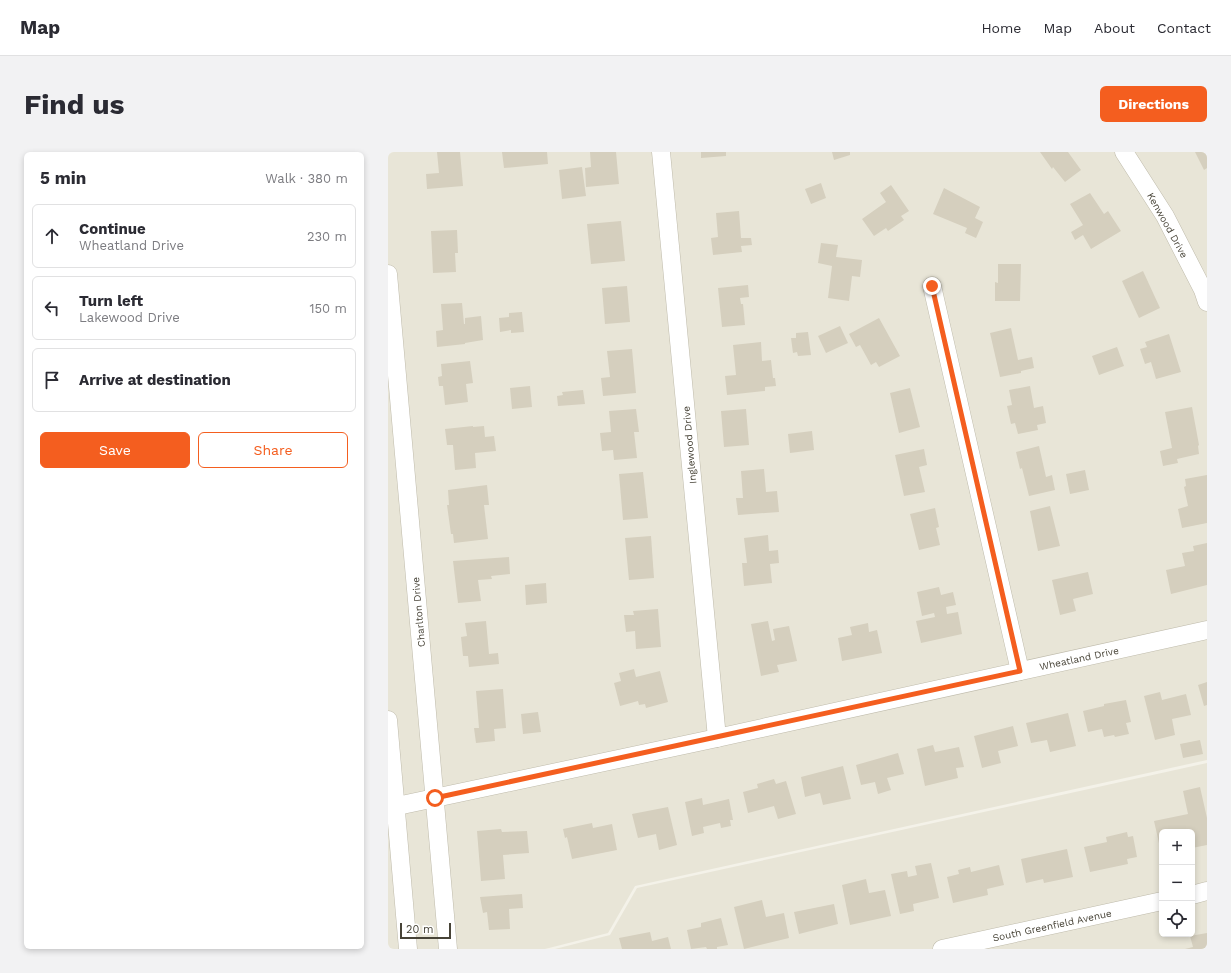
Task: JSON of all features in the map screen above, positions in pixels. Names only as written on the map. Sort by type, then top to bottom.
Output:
[{"type":"street","name":"Inglewood Drive","points":[[660,152],[717,738]]},
{"type":"street","name":"Kenwood Drive","points":[[1124,152],[1165,216],[1203,290],[1207,302]]},
{"type":"street","name":"Charlton Drive","points":[[388,274],[448,949]]},
{"type":"street","points":[[932,286],[1020,671]]},
{"type":"street","name":"Wheatland Drive","points":[[392,807],[717,738],[1207,630]]},
{"type":"street","points":[[388,720],[392,807],[408,949]]},
{"type":"street","points":[[1195,894],[1207,891]]},
{"type":"street","name":"South Greenfield Avenue","points":[[942,949],[1159,902]]},
{"type":"shaded area","points":[[388,152],[1207,152],[1207,760],[635,886],[608,933],[545,949],[388,949]]},
{"type":"shaded area","points":[[1207,763],[1207,949],[555,949],[610,935],[637,888]]},
{"type":"building","points":[[437,152],[460,152],[463,186],[427,189],[426,174],[439,173]]},
{"type":"building","points":[[502,152],[547,152],[548,164],[504,168]]},
{"type":"building","points":[[590,152],[616,152],[619,184],[586,187],[585,168],[591,167]]},
{"type":"building","points":[[701,152],[726,152],[726,156],[701,158]]},
{"type":"building","points":[[832,152],[850,152],[850,155],[834,160]]},
{"type":"building","points":[[1040,152],[1068,152],[1081,170],[1065,182],[1053,167],[1052,169]]},
{"type":"building","points":[[1195,152],[1207,152],[1207,168],[1204,170]]},
{"type":"building","points":[[582,167],[586,196],[562,199],[559,170]]},
{"type":"building","points":[[821,183],[826,198],[811,204],[805,189]]},
{"type":"building","points":[[891,185],[909,211],[901,216],[904,220],[888,231],[886,228],[874,236],[862,219],[886,202],[880,193]]},
{"type":"building","points":[[944,188],[980,207],[975,218],[983,222],[976,238],[965,233],[967,228],[933,214]]},
{"type":"building","points":[[1090,193],[1104,214],[1108,211],[1121,231],[1091,249],[1083,235],[1075,240],[1071,232],[1083,225],[1070,204]]},
{"type":"building","points":[[739,211],[741,238],[751,238],[752,245],[741,246],[742,252],[713,255],[711,238],[718,237],[716,213]]},
{"type":"building","points":[[621,221],[625,261],[591,264],[587,224]]},
{"type":"building","points":[[457,230],[458,253],[455,253],[456,272],[433,273],[431,231]]},
{"type":"building","points":[[821,243],[838,245],[836,257],[862,260],[860,277],[852,276],[849,301],[828,298],[832,266],[818,263]]},
{"type":"building","points":[[998,264],[1021,264],[1020,301],[995,301],[995,282],[998,283]]},
{"type":"building","points":[[1143,271],[1160,308],[1139,318],[1122,281]]},
{"type":"building","points":[[748,285],[749,297],[740,298],[741,304],[743,304],[745,325],[722,327],[718,288]]},
{"type":"building","points":[[627,286],[630,322],[605,324],[602,288]]},
{"type":"building","points":[[462,303],[464,324],[465,318],[481,316],[483,340],[465,344],[437,347],[436,331],[443,330],[441,304]]},
{"type":"building","points":[[522,312],[524,332],[511,333],[511,330],[500,332],[499,318],[509,317],[509,313]]},
{"type":"building","points":[[879,318],[900,356],[879,367],[876,362],[871,365],[860,345],[856,347],[849,334]]},
{"type":"building","points":[[840,326],[848,343],[826,353],[818,336]]},
{"type":"building","points":[[1011,328],[1018,360],[1032,357],[1034,368],[1021,371],[1021,373],[1000,377],[990,333]]},
{"type":"building","points":[[808,332],[811,355],[798,356],[797,352],[793,353],[791,338],[796,338],[796,333]]},
{"type":"building","points":[[1169,334],[1181,372],[1156,379],[1151,362],[1145,364],[1140,349],[1147,347],[1145,342]]},
{"type":"building","points":[[761,342],[762,361],[771,360],[773,378],[775,378],[776,386],[765,387],[765,391],[727,395],[725,376],[736,375],[733,345]]},
{"type":"building","points":[[1117,347],[1124,366],[1099,375],[1092,356]]},
{"type":"building","points":[[632,349],[636,393],[603,396],[601,378],[610,377],[607,351]]},
{"type":"building","points":[[470,361],[473,383],[466,384],[468,402],[445,405],[443,386],[439,386],[438,377],[442,376],[441,364]]},
{"type":"building","points":[[530,386],[532,407],[512,409],[510,388]]},
{"type":"building","points":[[1030,386],[1034,408],[1043,406],[1046,423],[1037,425],[1038,430],[1018,434],[1015,423],[1011,424],[1007,406],[1012,405],[1009,390]]},
{"type":"building","points":[[910,388],[920,427],[899,433],[890,393]]},
{"type":"building","points":[[583,390],[585,404],[558,406],[557,396],[563,395],[562,392]]},
{"type":"building","points":[[1192,407],[1199,445],[1199,454],[1177,459],[1178,463],[1163,466],[1160,451],[1172,448],[1165,412]]},
{"type":"building","points":[[636,409],[639,432],[634,432],[637,458],[614,460],[613,450],[602,451],[600,433],[611,432],[609,411]]},
{"type":"building","points":[[746,409],[749,445],[724,447],[721,411]]},
{"type":"building","points":[[484,426],[485,437],[494,436],[496,451],[475,453],[476,468],[455,470],[453,445],[447,445],[445,429]]},
{"type":"building","points":[[812,431],[814,450],[790,453],[788,434]]},
{"type":"building","points":[[1039,446],[1046,477],[1052,475],[1055,490],[1029,496],[1022,468],[1020,469],[1016,452]]},
{"type":"building","points":[[924,449],[927,465],[919,467],[925,492],[904,496],[895,455]]},
{"type":"building","points":[[764,469],[766,492],[777,491],[779,512],[738,515],[736,498],[743,498],[741,471]]},
{"type":"building","points":[[1085,470],[1089,490],[1070,494],[1066,474]]},
{"type":"building","points":[[643,472],[648,518],[623,520],[619,474]]},
{"type":"building","points":[[1207,475],[1207,523],[1182,528],[1178,509],[1188,506],[1184,487],[1186,486],[1185,479]]},
{"type":"building","points":[[487,485],[489,505],[484,505],[488,539],[454,543],[453,534],[451,534],[447,505],[449,505],[448,490]]},
{"type":"building","points":[[1050,506],[1060,546],[1038,551],[1030,511]]},
{"type":"building","points":[[935,508],[939,527],[936,528],[940,545],[919,550],[910,514]]},
{"type":"building","points":[[768,535],[769,551],[778,550],[779,563],[770,564],[772,583],[744,586],[742,563],[747,563],[744,538]]},
{"type":"building","points":[[651,536],[654,578],[629,580],[625,538]]},
{"type":"building","points":[[1207,543],[1207,585],[1171,594],[1166,570],[1185,566],[1182,553],[1194,551],[1193,546]]},
{"type":"building","points":[[509,557],[510,574],[491,576],[492,579],[478,580],[481,601],[458,603],[453,561]]},
{"type":"building","points":[[1088,572],[1093,594],[1073,599],[1076,611],[1060,615],[1052,580]]},
{"type":"building","points":[[546,583],[547,603],[526,605],[525,585]]},
{"type":"building","points":[[939,587],[941,595],[953,592],[956,605],[946,607],[947,614],[958,612],[962,634],[921,643],[916,621],[935,617],[934,613],[922,616],[917,592]]},
{"type":"building","points":[[658,609],[661,647],[636,649],[635,631],[626,632],[624,615],[634,615],[633,611]]},
{"type":"building","points":[[486,621],[489,654],[498,653],[499,664],[469,667],[468,656],[463,656],[461,637],[467,636],[465,623]]},
{"type":"building","points":[[768,621],[772,641],[775,640],[773,629],[789,626],[797,661],[777,665],[779,672],[761,676],[751,624]]},
{"type":"building","points":[[868,623],[869,632],[877,630],[882,653],[842,661],[838,638],[852,635],[850,627]]},
{"type":"building","points":[[634,669],[636,677],[660,671],[668,702],[646,708],[645,704],[639,705],[638,701],[620,706],[614,683],[621,681],[619,673]]},
{"type":"building","points":[[1207,682],[1207,705],[1204,706],[1198,685]]},
{"type":"building","points":[[503,689],[506,728],[494,729],[495,741],[476,743],[474,728],[479,728],[476,691]]},
{"type":"building","points":[[1160,692],[1162,700],[1186,694],[1191,715],[1172,719],[1175,735],[1155,740],[1144,696]]},
{"type":"building","points":[[1126,700],[1131,722],[1126,723],[1129,734],[1115,737],[1114,735],[1104,737],[1102,729],[1088,732],[1083,711],[1104,706],[1104,704]]},
{"type":"building","points":[[538,712],[541,732],[523,734],[521,714]]},
{"type":"building","points":[[1068,713],[1076,746],[1050,752],[1047,740],[1031,743],[1026,723]]},
{"type":"building","points":[[1013,726],[1018,746],[998,751],[1001,763],[982,768],[974,736]]},
{"type":"building","points":[[1200,740],[1203,754],[1183,758],[1180,744]]},
{"type":"building","points":[[933,745],[935,752],[959,747],[964,767],[956,768],[958,778],[925,786],[917,749]]},
{"type":"building","points":[[898,753],[904,774],[887,778],[891,790],[878,794],[875,782],[861,785],[856,765]]},
{"type":"building","points":[[843,766],[851,799],[823,805],[820,793],[805,797],[801,777]]},
{"type":"building","points":[[774,779],[776,784],[786,781],[796,814],[778,819],[774,806],[748,813],[743,792],[758,788],[757,784]]},
{"type":"building","points":[[1200,787],[1207,818],[1207,845],[1195,847],[1195,829],[1159,829],[1159,843],[1154,821],[1188,814],[1183,791]]},
{"type":"building","points":[[702,798],[703,805],[729,799],[733,820],[730,820],[731,826],[721,828],[720,823],[703,827],[704,833],[692,836],[685,802]]},
{"type":"building","points":[[668,807],[677,845],[659,850],[656,834],[638,838],[632,814]]},
{"type":"building","points":[[592,823],[593,828],[612,824],[617,850],[572,859],[567,837],[565,838],[563,829]]},
{"type":"building","points":[[501,829],[502,832],[527,831],[529,853],[503,855],[505,879],[481,881],[477,831]]},
{"type":"building","points":[[1127,832],[1128,837],[1133,836],[1137,857],[1127,859],[1128,864],[1090,872],[1084,847],[1107,842],[1106,837]]},
{"type":"building","points":[[1067,849],[1073,877],[1044,883],[1043,879],[1026,883],[1021,859]]},
{"type":"building","points":[[931,863],[939,898],[913,904],[914,911],[900,914],[891,874],[907,871],[908,877],[917,875],[915,866]]},
{"type":"building","points":[[999,865],[1004,885],[987,889],[988,895],[953,903],[947,877],[959,874],[958,870],[970,867],[971,872]]},
{"type":"building","points":[[866,879],[869,893],[885,890],[891,916],[850,925],[842,885]]},
{"type":"building","points":[[522,894],[523,908],[509,909],[510,929],[489,930],[487,912],[483,913],[480,897]]},
{"type":"building","points":[[762,900],[766,917],[784,913],[789,938],[744,949],[734,907]]},
{"type":"building","points":[[834,904],[838,924],[799,934],[794,912]]},
{"type":"building","points":[[721,918],[728,945],[717,947],[717,949],[707,949],[706,947],[691,949],[687,930],[701,927],[701,923]]},
{"type":"building","points":[[650,932],[652,941],[668,937],[671,949],[622,949],[619,938]]},
{"type":"building","points":[[1207,933],[1207,949],[1185,949],[1193,947],[1190,937],[1195,937],[1195,935]]},
{"type":"route","points":[[435,798],[1020,671],[932,286]]}]
